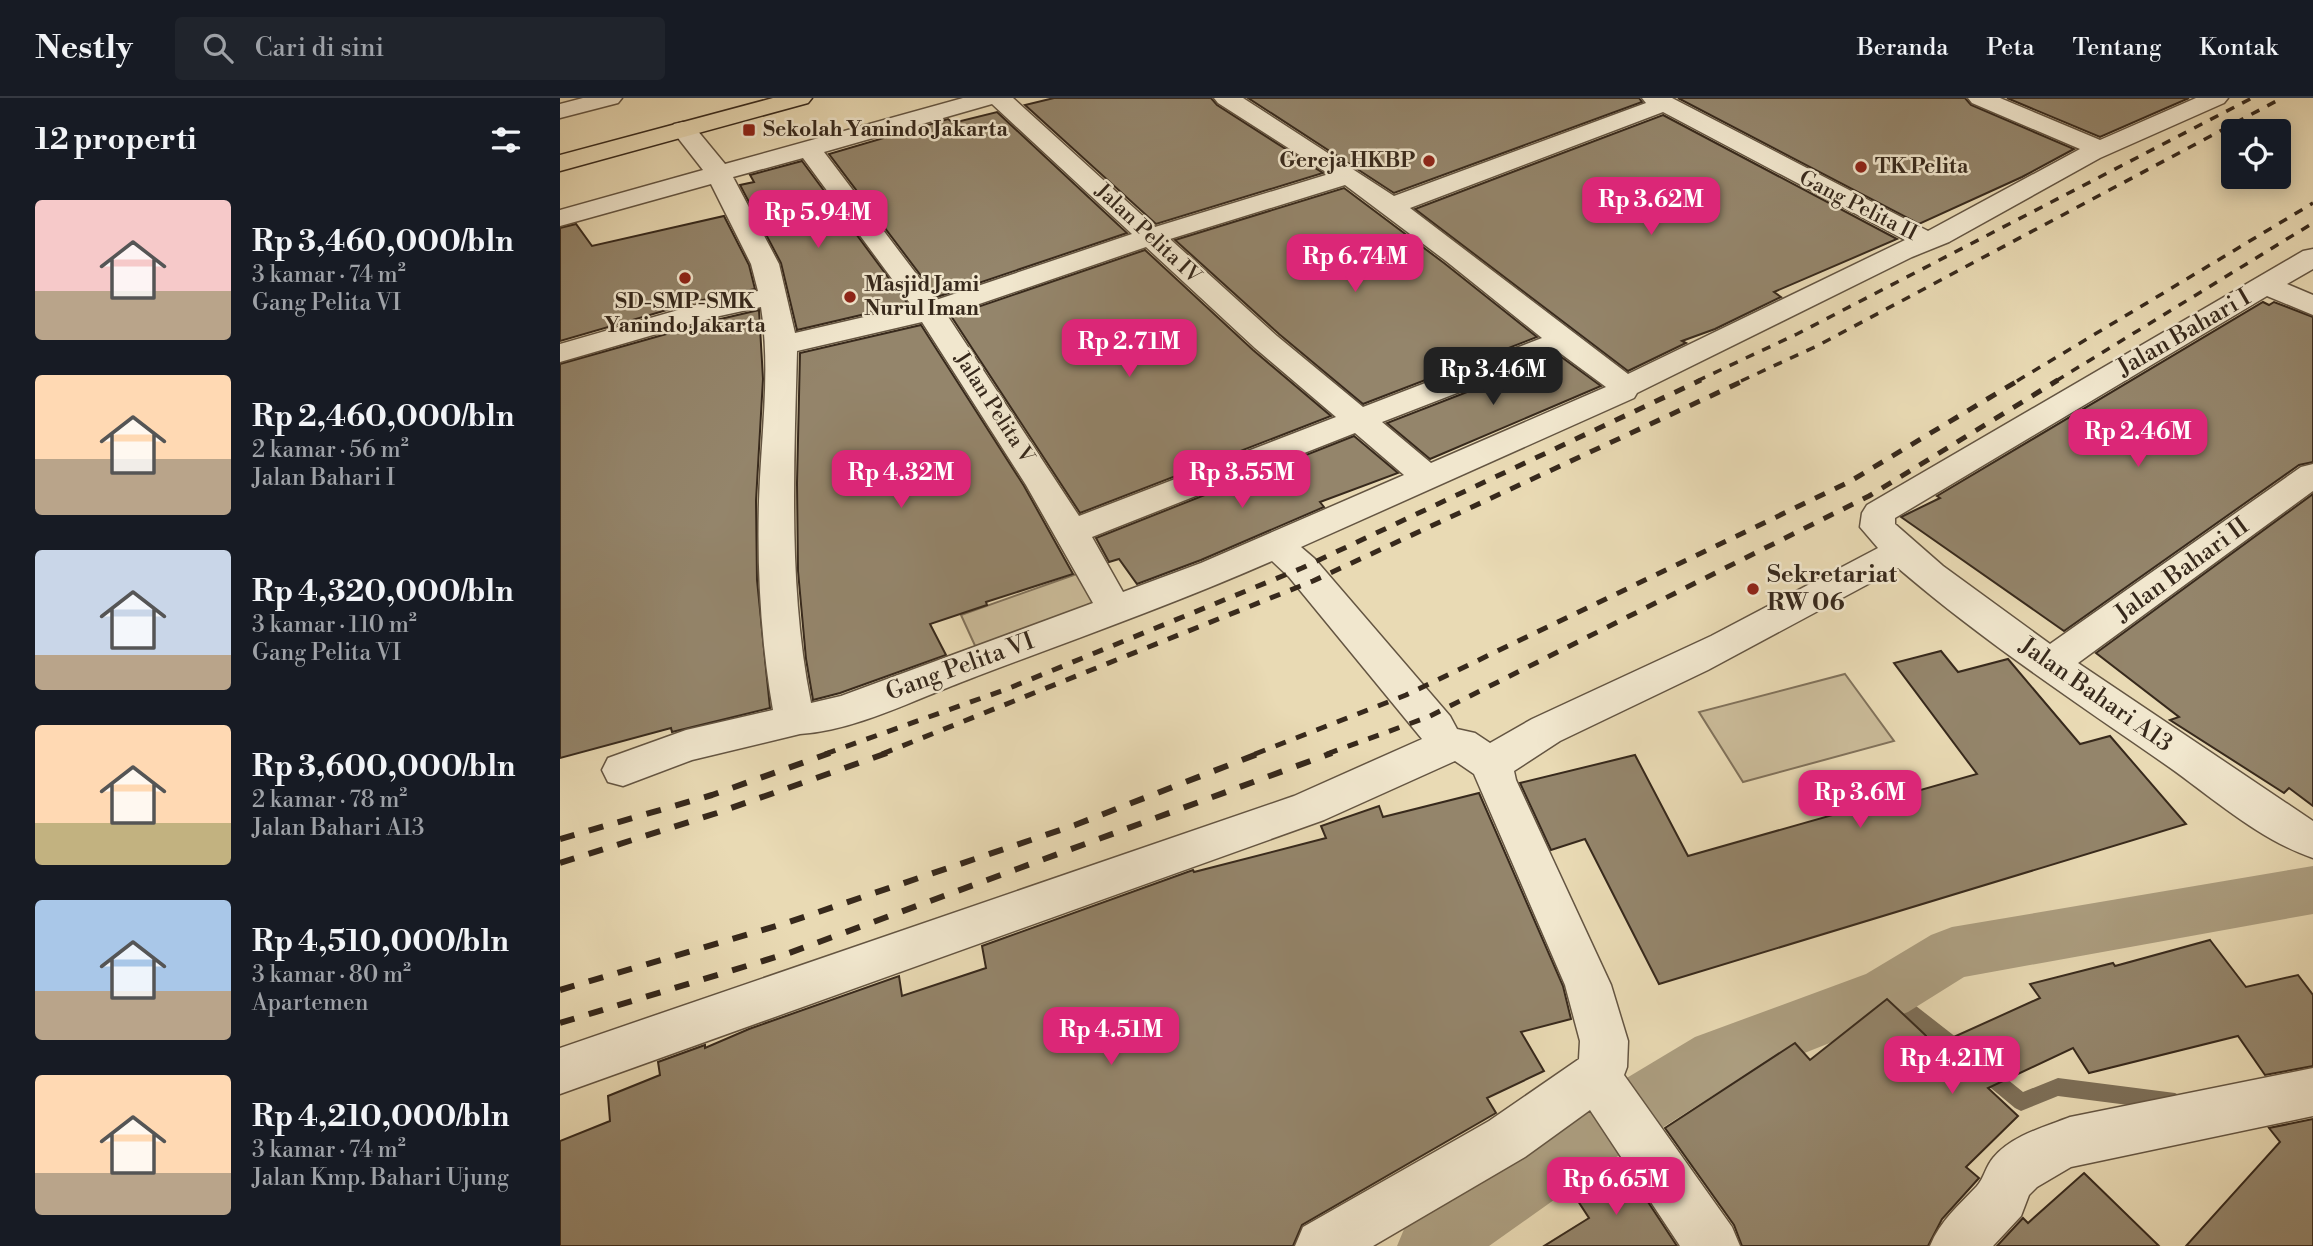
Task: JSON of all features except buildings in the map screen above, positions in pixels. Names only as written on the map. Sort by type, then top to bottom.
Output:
[{"type":"highway","points":[[560,153],[763,98]]},
{"type":"highway","points":[[560,163],[800,98]]},
{"type":"street","points":[[560,111],[610,98]]},
{"type":"street","points":[[560,218],[989,98]]},
{"type":"street","name":"Jalan Pelita IV","points":[[999,98],[1153,236],[1232,312],[1426,476]]},
{"type":"street","points":[[1226,98],[1300,141],[1391,206],[1619,384]]},
{"type":"street","points":[[1980,98],[2100,149]]},
{"type":"street","name":"Gang Pelita II","points":[[1659,101],[1924,240],[1939,236],[2100,149],[2206,100]]},
{"type":"street","points":[[1391,206],[1659,101]]},
{"type":"street","points":[[683,129],[718,172],[765,264],[774,296],[782,345],[776,502],[780,597],[785,670],[793,712],[800,719]]},
{"type":"street","name":"Jalan Pelita V","points":[[808,148],[930,312],[1073,531],[1115,610]]},
{"type":"street","points":[[782,345],[930,312],[1153,236],[1349,176]]},
{"type":"street","name":"Gang Pelita VI","points":[[623,770],[686,746],[800,719],[818,718],[851,708],[1115,610],[1276,545],[1426,476],[1455,466],[1619,394],[1619,384],[1924,240]]},
{"type":"street","name":"Jalan Bahari I","points":[[1901,551],[1877,527],[1879,513],[2313,257]]},
{"type":"street","points":[[2266,285],[2313,306]]},
{"type":"street","points":[[560,352],[709,310],[774,296]]},
{"type":"street","points":[[1073,531],[1562,341]]},
{"type":"street","name":"Jalan Bahari II","points":[[2050,664],[2313,475]]},
{"type":"street","points":[[1276,545],[1313,581],[1436,727],[1446,746]]},
{"type":"street","points":[[1713,1246],[1664,1180],[1601,1083],[1604,1041],[1588,985],[1495,780],[1493,766],[1500,755],[1545,730],[1667,675],[1901,551]]},
{"type":"street","name":"Jalan Bahari A13","points":[[1901,551],[1942,586],[2050,664],[2304,836]]},
{"type":"street","points":[[560,1071],[1309,808],[1446,746],[1461,744],[1493,766]]},
{"type":"street","points":[[1322,1246],[1601,1083]]},
{"type":"street","points":[[1957,1246],[2002,1196],[2002,1188],[2021,1168],[2041,1153],[2070,1142],[2313,1092]]},
{"type":"shaded area","points":[[1088,570],[1106,603],[977,650],[961,615]]},
{"type":"shaded area","points":[[1845,674],[1894,741],[1743,782],[1699,712]]},
{"type":"waterway","points":[[1431,1246],[1573,1147],[1717,1058],[1887,993],[1952,953],[2313,890]]},
{"type":"waterway","points":[[1887,993],[1960,1051]]},
{"type":"waterway","points":[[1986,1073],[2021,1102],[2058,1087],[2175,1102]]},
{"type":"railway","points":[[1697,381],[1797,334],[2252,98]]},
{"type":"railway","points":[[1741,381],[1817,346],[2282,98]]},
{"type":"railway","points":[[2017,381],[2313,203]]},
{"type":"railway","points":[[2056,381],[2313,223]]},
{"type":"railway","points":[[825,754],[1007,689],[1302,568],[1701,380]]},
{"type":"railway","points":[[882,754],[1313,581],[1745,380]]},
{"type":"railway","points":[[1255,754],[1406,695],[1849,482],[2019,380]]},
{"type":"railway","points":[[1327,754],[1428,717],[1869,496],[2058,380]]},
{"type":"railway","points":[[560,839],[712,795],[830,753]]},
{"type":"railway","points":[[560,863],[717,813],[887,753]]},
{"type":"railway","points":[[560,990],[783,924],[1075,825],[1260,753]]},
{"type":"railway","points":[[560,1023],[789,953],[1332,753]]},
{"type":"place","name":"Sekolah Yanindo Jakarta","points":[[749,130]]},
{"type":"place","name":"Gereja HKBP","points":[[1429,161]]},
{"type":"place","name":"TK Pelita","points":[[1861,167]]},
{"type":"place","name":"SD-SMP-SMK Yanindo Jakarta","points":[[685,278]]},
{"type":"place","name":"Masjid Jami Nurul Iman","points":[[850,297]]},
{"type":"place","name":"Sekretariat RW 06","points":[[1753,589]]}]
